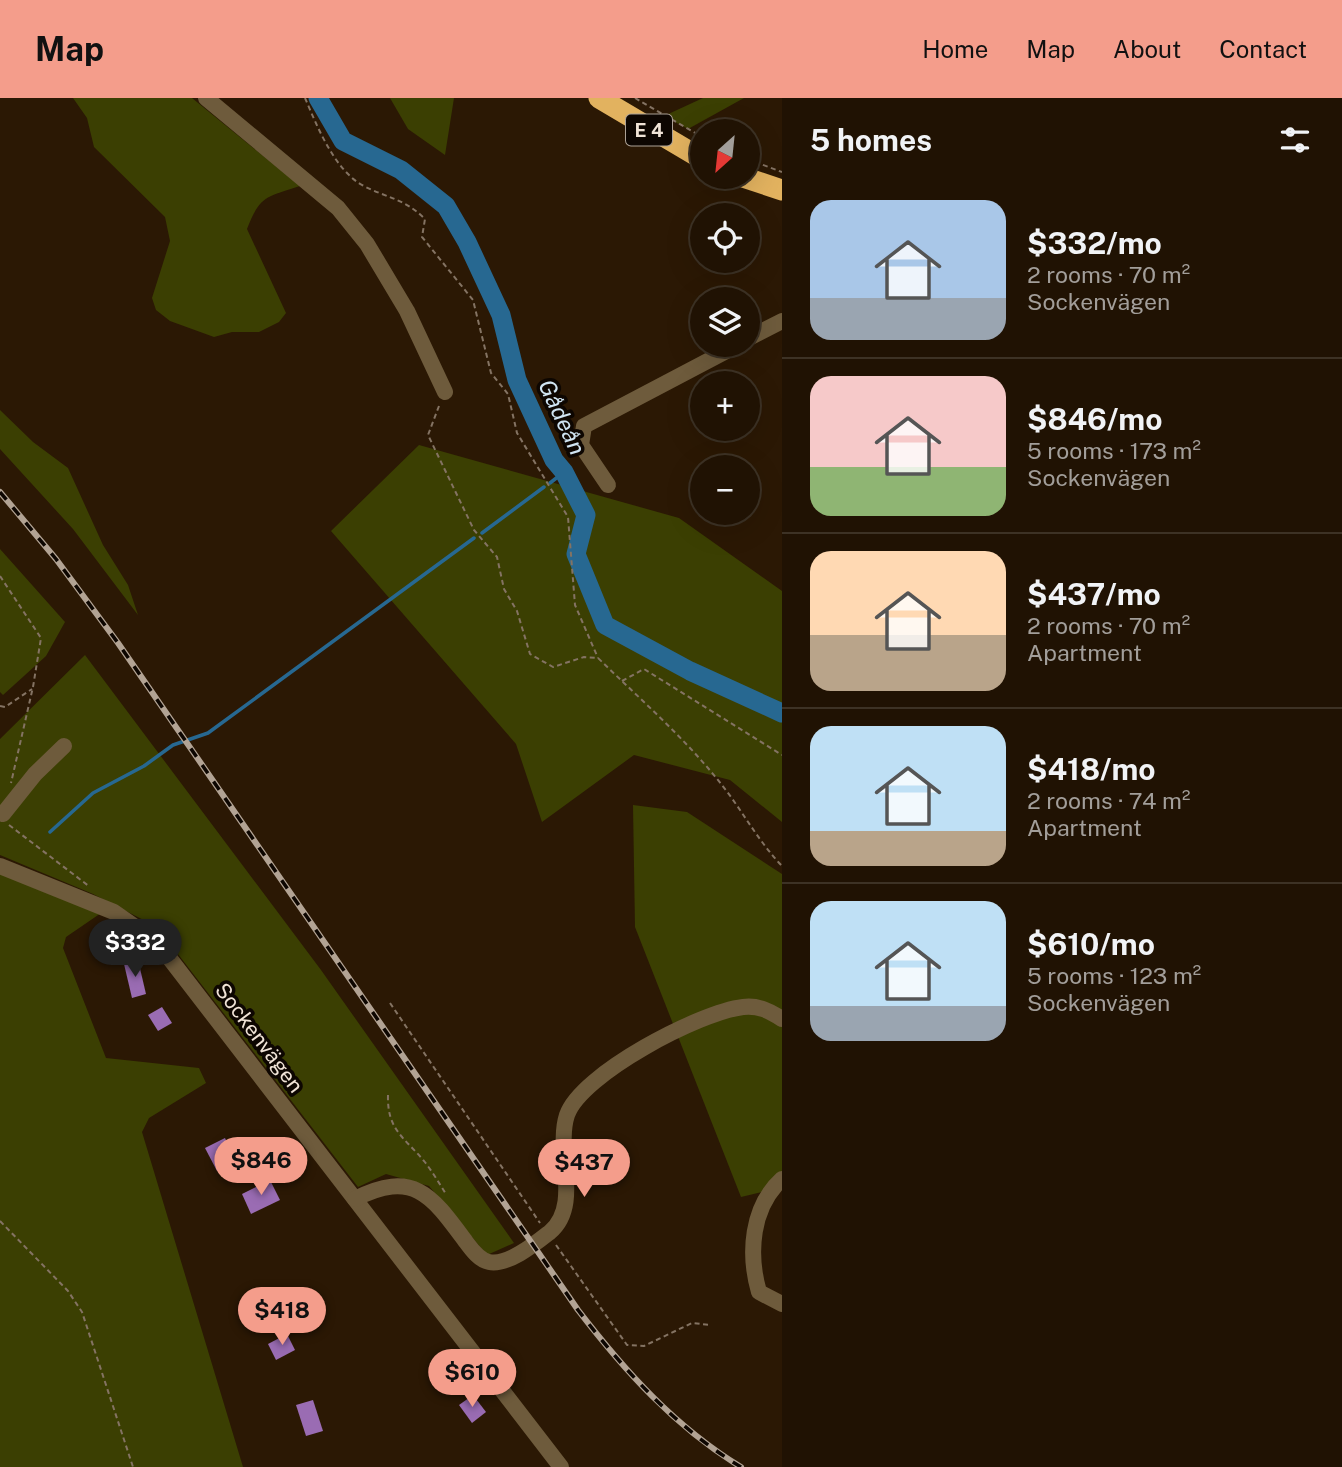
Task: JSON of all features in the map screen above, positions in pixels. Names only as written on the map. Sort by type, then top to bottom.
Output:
[{"type":"highway","name":"E 4","points":[[598,98],[690,152]]},
{"type":"highway","points":[[760,183],[782,190]]},
{"type":"street","points":[[206,98],[338,208],[367,244],[407,311],[445,392]]},
{"type":"street","points":[[760,332],[782,321]]},
{"type":"street","points":[[608,485],[581,445],[584,426],[715,357]]},
{"type":"street","points":[[3,814],[35,774],[64,746]]},
{"type":"street","name":"Sockenvägen","points":[[0,866],[102,906],[145,932],[169,956],[561,1467]]},
{"type":"street","points":[[355,1199],[374,1189],[398,1185],[426,1194],[440,1207],[471,1249],[489,1262],[508,1258],[548,1234],[563,1213],[566,1191],[564,1132],[567,1116],[579,1094],[664,1036],[708,1017],[745,1006],[764,1008],[782,1019]]},
{"type":"street","points":[[782,1179],[766,1196],[757,1220],[754,1275],[758,1288],[771,1301],[782,1304]]},
{"type":"path","points":[[305,98],[325,146],[360,184],[411,204],[425,219],[422,237],[473,300],[491,373],[508,394],[517,433],[568,517],[575,605],[598,658],[663,718],[732,799],[746,822],[782,866]]},
{"type":"path","points":[[635,98],[690,130]]},
{"type":"path","points":[[760,164],[782,172]]},
{"type":"path","points":[[445,392],[428,435],[474,530],[497,557],[504,589],[517,611],[530,654],[553,667],[584,657],[598,658]]},
{"type":"path","points":[[0,576],[41,638],[33,687],[9,789]]},
{"type":"path","points":[[621,681],[644,669],[782,755]]},
{"type":"path","points":[[0,706],[5,707],[33,687]]},
{"type":"path","points":[[3,814],[11,830],[97,892],[102,906]]},
{"type":"path","points":[[390,1003],[621,1340],[634,1346],[644,1346],[692,1323],[711,1325]]},
{"type":"path","points":[[388,1095],[388,1106],[397,1135],[425,1161],[447,1196],[440,1207]]},
{"type":"path","points":[[0,1221],[68,1291],[82,1312],[133,1467]]},
{"type":"shaded area","points":[[73,98],[192,98],[300,186],[261,203],[247,229],[286,313],[279,322],[259,332],[232,332],[214,337],[170,321],[156,310],[152,298],[170,241],[165,217],[94,147],[87,118]]},
{"type":"shaded area","points":[[390,98],[454,98],[445,155],[408,129]]},
{"type":"shaded area","points":[[703,98],[744,98],[706,119],[690,119],[688,129],[664,116]]},
{"type":"shaded area","points":[[0,410],[33,442],[68,468],[103,545],[128,585],[138,615],[73,529],[0,449]]},
{"type":"shaded area","points":[[419,445],[679,518],[782,591],[782,822],[730,780],[634,755],[542,822],[516,744],[331,531]]},
{"type":"shaded area","points":[[0,549],[65,622],[46,656],[3,695],[0,692]]},
{"type":"shaded area","points":[[85,655],[321,970],[514,1243],[487,1255],[429,1186],[386,1174],[358,1187],[157,927],[93,894],[0,855],[0,739]]},
{"type":"shaded area","points":[[633,805],[687,812],[782,874],[782,1187],[741,1197],[635,927]]},
{"type":"shaded area","points":[[0,871],[104,911],[66,937],[63,948],[106,1058],[199,1068],[206,1083],[149,1118],[142,1132],[243,1467],[0,1467]]},
{"type":"building","points":[[138,960],[146,994],[132,998],[124,964]]},
{"type":"building","points":[[162,1007],[172,1023],[158,1031],[148,1015]]},
{"type":"building","points":[[225,1138],[236,1162],[217,1171],[205,1148]]},
{"type":"building","points":[[270,1180],[280,1200],[251,1214],[242,1194]]},
{"type":"building","points":[[287,1334],[295,1350],[276,1360],[268,1344]]},
{"type":"building","points":[[473,1395],[486,1412],[472,1423],[459,1405]]},
{"type":"building","points":[[313,1400],[323,1431],[306,1436],[296,1405]]},
{"type":"waterway","name":"Gådeån","points":[[318,98],[343,141],[401,170],[446,206],[467,242],[501,315],[517,380],[554,460],[564,472],[586,515],[576,554],[605,625],[690,671],[782,713]]},
{"type":"waterway","points":[[550,483],[564,472]]},
{"type":"waterway","points":[[482,533],[544,487]]},
{"type":"waterway","points":[[50,832],[93,793],[144,766],[173,745],[208,733],[474,538]]},
{"type":"railway","points":[[0,492],[56,559],[118,643],[578,1310],[652,1396],[694,1434],[741,1467]]}]
